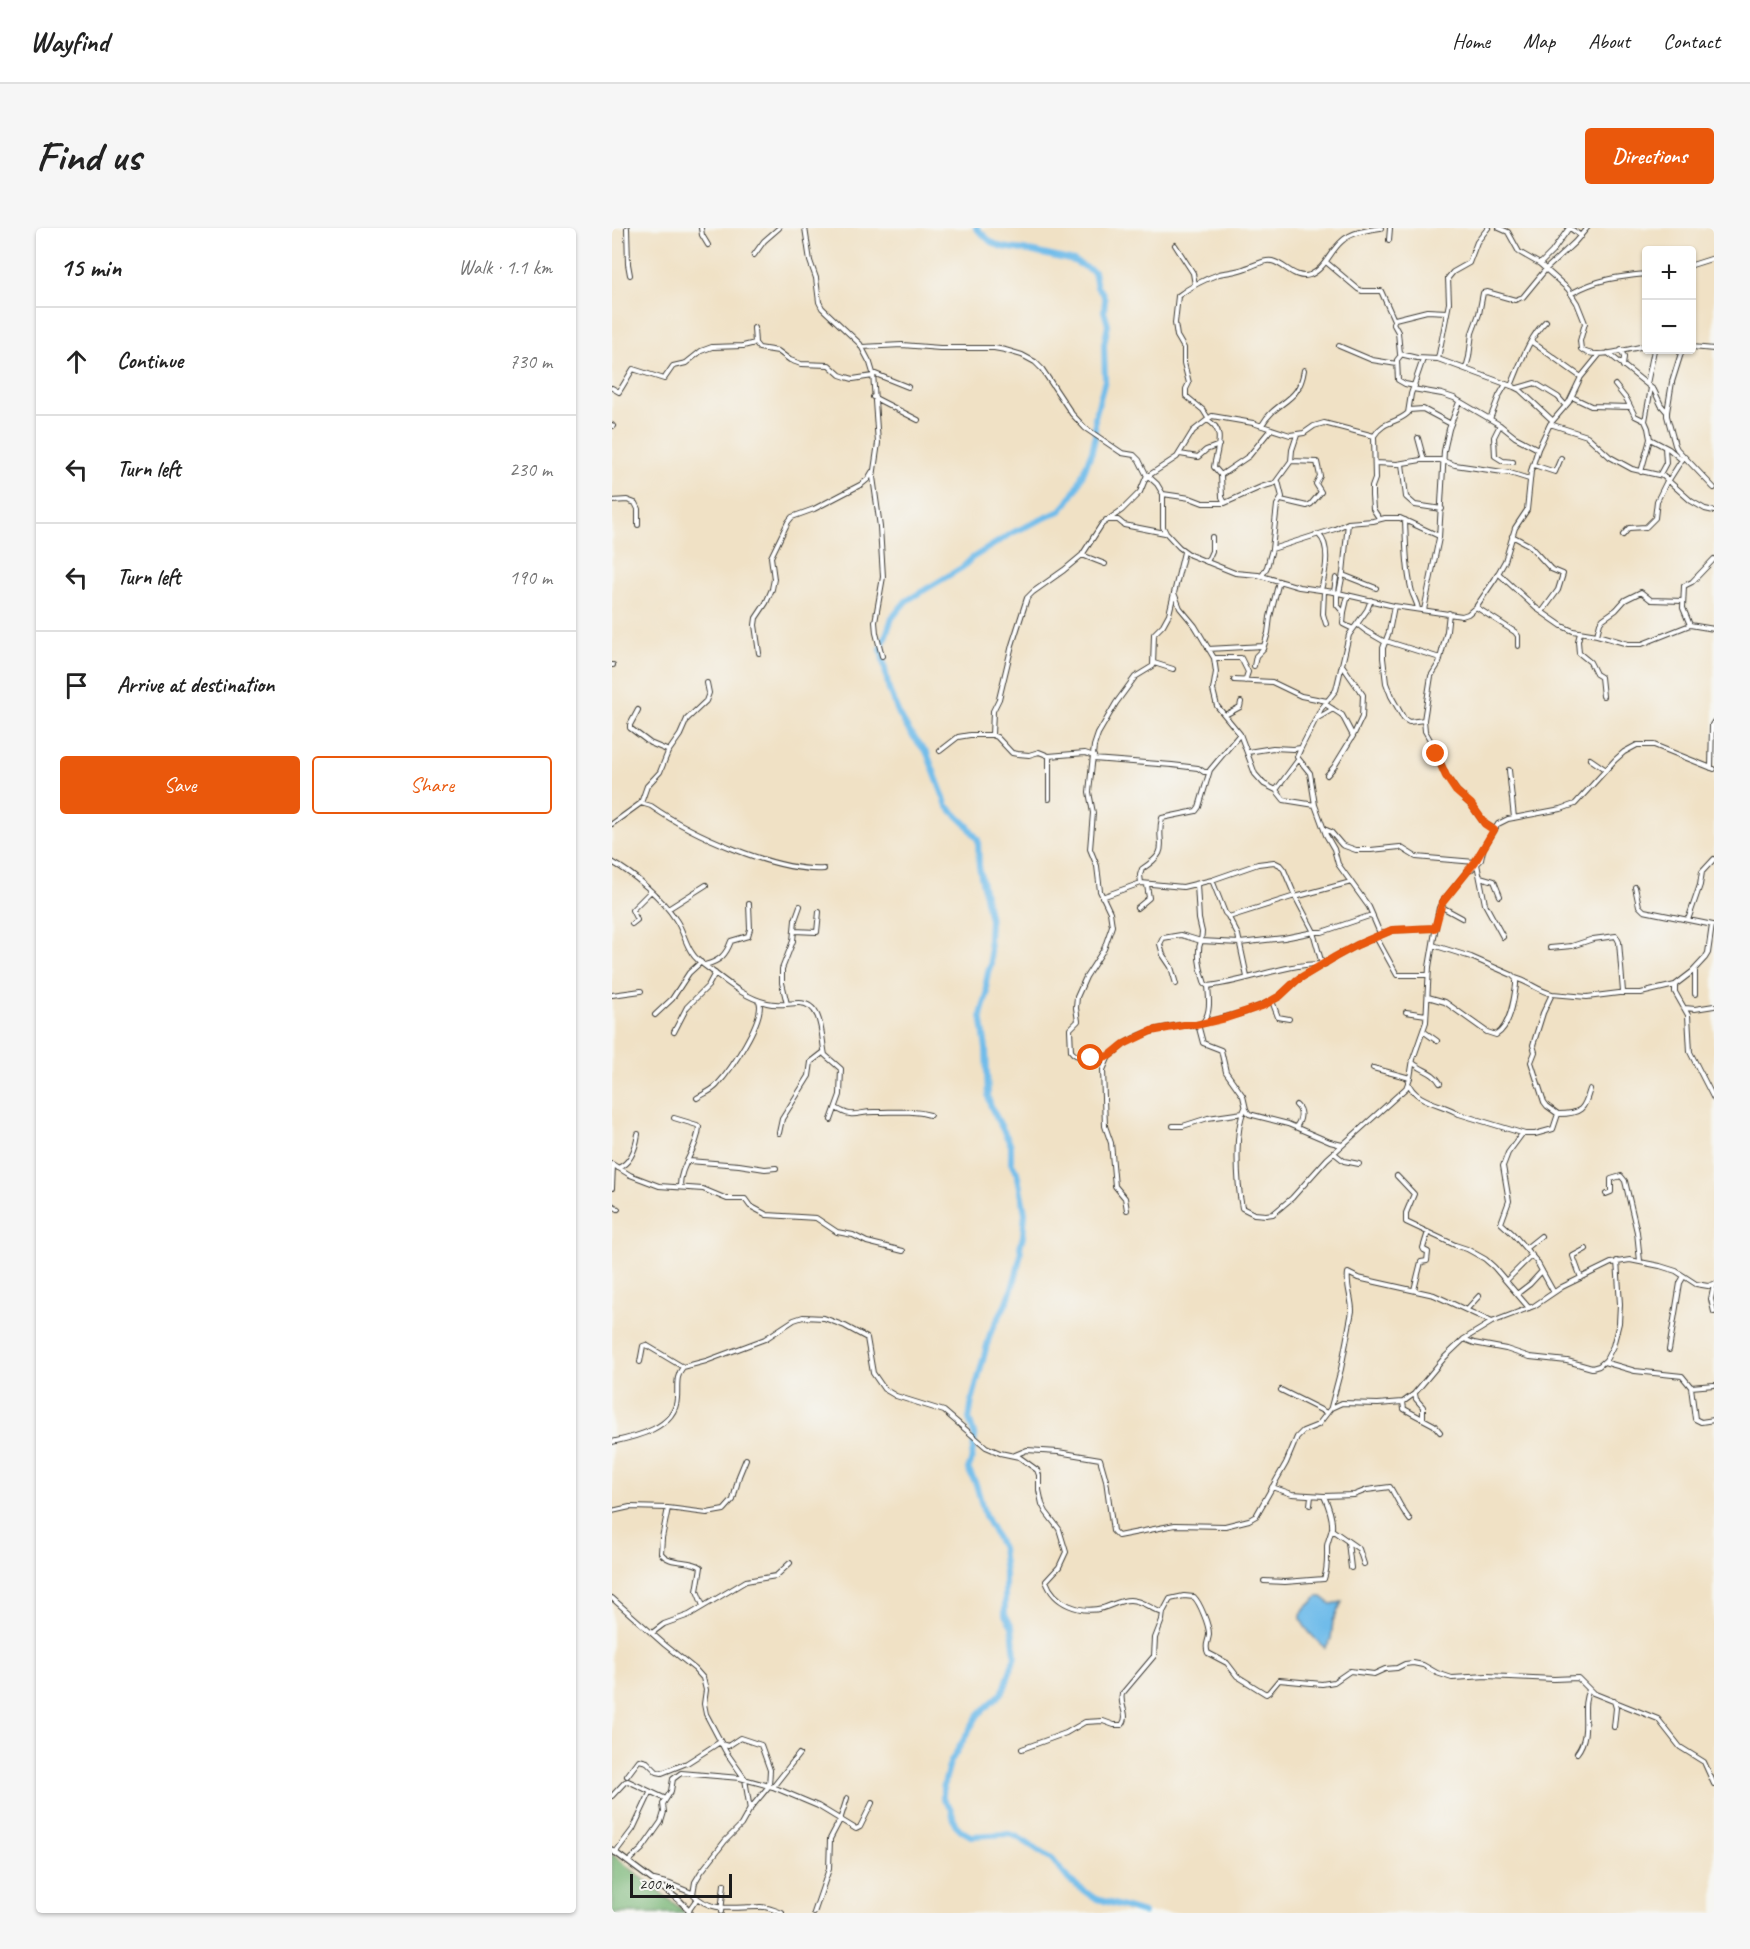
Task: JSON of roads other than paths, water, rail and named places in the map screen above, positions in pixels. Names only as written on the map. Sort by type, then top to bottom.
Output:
[{"type":"street","points":[[627,228],[630,275]]},
{"type":"street","points":[[701,228],[708,245]]},
{"type":"street","points":[[754,255],[764,241],[779,228]]},
{"type":"street","points":[[759,653],[756,618],[772,589],[774,579],[771,557],[788,522],[792,517],[814,509],[868,479],[878,446],[873,374],[870,363],[862,347],[849,332],[822,308],[804,228]]},
{"type":"street","points":[[1225,503],[1222,497],[1221,475],[1214,467],[1219,445],[1217,429],[1207,419],[1203,410],[1186,396],[1189,383],[1184,363],[1184,348],[1177,336],[1175,323],[1178,296],[1217,275],[1265,261],[1273,261],[1304,276],[1311,274],[1326,262],[1344,239],[1381,228]]},
{"type":"street","points":[[1389,240],[1390,228]]},
{"type":"street","points":[[1438,359],[1448,312],[1449,275],[1469,262],[1476,242],[1488,228]]},
{"type":"street","points":[[1499,228],[1508,232],[1519,252],[1540,264],[1572,293],[1585,323],[1580,341],[1581,349],[1588,354],[1599,355],[1642,347]]},
{"type":"street","points":[[1540,264],[1570,228],[1581,236]]},
{"type":"street","points":[[1466,368],[1472,333],[1483,293],[1519,299],[1532,289],[1546,269],[1587,228]]},
{"type":"street","points":[[1175,245],[1193,273],[1195,285]]},
{"type":"street","points":[[1696,264],[1714,258]]},
{"type":"street","points":[[1326,262],[1358,290],[1381,291],[1394,320],[1401,355]]},
{"type":"street","points":[[1572,293],[1611,277],[1642,274]]},
{"type":"street","points":[[1394,320],[1427,311],[1448,312]]},
{"type":"street","points":[[1490,419],[1499,396],[1546,321]]},
{"type":"street","points":[[754,328],[755,343],[759,348],[778,351],[795,362],[829,365],[842,376],[853,379],[873,374],[908,387]]},
{"type":"street","points":[[1532,342],[1581,377]]},
{"type":"street","points":[[612,388],[619,392],[633,369],[664,379],[673,366],[686,363],[706,348],[755,343]]},
{"type":"street","points":[[862,347],[902,345],[994,348],[1016,353],[1031,360],[1042,369],[1072,414],[1092,432],[1122,453],[1136,457],[1163,494],[1163,527],[1166,534],[1184,552],[1235,573],[1262,576],[1299,587],[1394,606],[1462,616],[1476,607],[1498,573],[1507,555],[1512,536],[1527,510],[1529,479],[1538,449],[1551,422],[1572,397],[1581,377],[1599,355]]},
{"type":"street","points":[[1339,346],[1372,360],[1397,364]]},
{"type":"street","points":[[1696,347],[1714,348]]},
{"type":"street","points":[[1621,350],[1624,357],[1623,366]]},
{"type":"street","points":[[1608,353],[1656,393],[1666,412],[1675,445],[1683,458]]},
{"type":"street","points":[[1588,354],[1590,366]]},
{"type":"street","points":[[1647,384],[1653,354]]},
{"type":"street","points":[[1666,412],[1672,381],[1681,354]]},
{"type":"street","points":[[1401,355],[1438,359],[1517,388],[1551,422],[1587,436],[1617,462],[1632,470],[1660,474],[1691,501],[1714,511]]},
{"type":"street","points":[[1401,355],[1398,357],[1397,364],[1398,380],[1414,388],[1454,398],[1538,449]]},
{"type":"street","points":[[1379,518],[1373,509],[1372,496],[1375,479],[1374,436],[1383,424],[1404,417],[1409,410],[1422,359]]},
{"type":"street","points":[[1262,425],[1274,410],[1298,391],[1304,370]]},
{"type":"street","points":[[1517,388],[1535,383],[1558,397],[1565,405]]},
{"type":"street","points":[[1616,385],[1635,416],[1645,422],[1648,428],[1650,439],[1641,472]]},
{"type":"street","points":[[1645,422],[1651,388]]},
{"type":"street","points":[[873,397],[918,420]]},
{"type":"street","points":[[1572,397],[1591,406],[1630,407]]},
{"type":"street","points":[[1424,610],[1439,536],[1443,461],[1451,424],[1459,402]]},
{"type":"street","points":[[1409,410],[1423,409],[1451,424]]},
{"type":"street","points":[[992,735],[993,711],[999,699],[1012,645],[1027,598],[1082,555],[1098,528],[1122,510],[1140,492],[1148,476],[1179,454],[1193,431],[1207,419],[1215,416],[1262,425],[1285,434],[1297,435],[1324,423],[1374,436]]},
{"type":"street","points":[[1500,425],[1494,437],[1495,456],[1503,461],[1513,462]]},
{"type":"street","points":[[1221,475],[1249,456],[1270,429]]},
{"type":"street","points":[[1163,494],[1190,498],[1203,503],[1225,503],[1278,481],[1291,461],[1297,435]]},
{"type":"street","points":[[1418,438],[1424,460]]},
{"type":"street","points":[[1650,439],[1683,458],[1714,488]]},
{"type":"street","points":[[1179,454],[1198,457],[1206,450],[1219,445]]},
{"type":"street","points":[[1660,474],[1666,463],[1665,446]]},
{"type":"street","points":[[1534,465],[1555,472],[1561,458]]},
{"type":"street","points":[[1623,535],[1629,528],[1646,527],[1653,520],[1658,501],[1683,458]]},
{"type":"street","points":[[1281,500],[1309,506],[1321,492],[1316,484],[1320,476],[1317,462],[1291,461]]},
{"type":"street","points":[[1375,463],[1443,461],[1455,465],[1510,472],[1529,479]]},
{"type":"street","points":[[1402,464],[1406,497],[1415,505],[1442,509]]},
{"type":"street","points":[[873,467],[883,577],[875,622],[882,656]]},
{"type":"street","points":[[1262,576],[1272,549],[1277,505],[1281,500],[1282,493],[1278,481]]},
{"type":"street","points":[[612,501],[627,500],[636,503],[638,525]]},
{"type":"street","points":[[1272,549],[1319,535],[1348,523],[1373,521],[1379,518],[1405,520],[1439,536]]},
{"type":"street","points":[[1106,520],[1118,520],[1124,525],[1166,534]]},
{"type":"street","points":[[1405,520],[1409,574],[1418,609]]},
{"type":"street","points":[[1336,593],[1343,575],[1348,523]]},
{"type":"street","points":[[1319,535],[1325,545],[1322,591],[1326,624]]},
{"type":"street","points":[[1512,536],[1529,545],[1551,569],[1563,574],[1558,590],[1542,612]]},
{"type":"street","points":[[1207,562],[1212,551],[1212,537]]},
{"type":"street","points":[[1109,1056],[1079,1057],[1072,1054],[1070,1047],[1070,1029],[1078,1021],[1077,997],[1086,977],[1106,946],[1112,926],[1110,912],[1102,897],[1097,866],[1090,849],[1093,813],[1089,792],[1094,743],[1113,707],[1135,677],[1151,669],[1154,663],[1154,634],[1166,620],[1179,579],[1184,552]]},
{"type":"street","points":[[1082,555],[1105,564]]},
{"type":"street","points":[[1690,625],[1684,614],[1684,585],[1692,582],[1714,559]]},
{"type":"street","points":[[1498,573],[1542,612],[1568,629],[1580,633],[1597,635],[1625,644],[1645,644],[1690,625],[1714,629]]},
{"type":"street","points":[[1343,575],[1376,588]]},
{"type":"street","points":[[1336,578],[1337,606],[1344,614]]},
{"type":"street","points":[[1254,666],[1256,656],[1261,651],[1268,633],[1280,581]]},
{"type":"street","points":[[1597,635],[1603,619],[1625,600],[1641,592],[1652,600],[1683,601]]},
{"type":"street","points":[[1174,593],[1180,608],[1214,658],[1216,672],[1213,686],[1217,706],[1240,734],[1255,774],[1264,784],[1276,790],[1284,800],[1315,805]]},
{"type":"street","points":[[1348,595],[1343,624],[1353,629]]},
{"type":"street","points":[[1297,754],[1315,719],[1336,690],[1346,642],[1371,600]]},
{"type":"street","points":[[1394,606],[1383,658],[1386,683],[1391,696],[1407,721],[1424,720]]},
{"type":"street","points":[[1476,607],[1515,632],[1518,636],[1518,646]]},
{"type":"street","points":[[1449,613],[1447,631],[1437,669],[1431,677],[1424,720],[1425,733],[1433,745],[1446,776],[1461,797],[1473,807],[1485,824],[1494,830]]},
{"type":"street","points":[[1357,624],[1386,642],[1440,658]]},
{"type":"street","points":[[1580,633],[1579,652],[1601,677],[1603,696]]},
{"type":"street","points":[[1207,649],[1263,646]]},
{"type":"street","points":[[1214,658],[1238,657],[1242,659],[1248,672],[1245,681]]},
{"type":"street","points":[[1154,663],[1173,669]]},
{"type":"street","points":[[1327,775],[1353,736],[1362,717],[1363,695],[1342,664]]},
{"type":"street","points":[[1234,680],[1272,682],[1301,696],[1326,703],[1342,716],[1353,736]]},
{"type":"street","points":[[612,824],[641,803],[647,786],[660,772],[687,718],[706,701],[709,693],[707,683]]},
{"type":"street","points":[[1226,715],[1239,708],[1241,702]]},
{"type":"street","points":[[1315,719],[1333,709]]},
{"type":"street","points":[[638,710],[630,729],[650,743],[669,751]]},
{"type":"street","points":[[1245,1108],[1240,1124],[1238,1176],[1242,1208],[1248,1212],[1273,1214],[1342,1145],[1403,1092],[1409,1080],[1423,1031],[1428,996],[1428,975],[1440,906],[1476,863],[1499,823],[1570,806],[1581,798],[1606,770],[1637,745],[1654,745],[1713,769],[1712,725],[1714,722]]},
{"type":"street","points":[[1141,883],[1142,869],[1161,850],[1162,818],[1196,810],[1199,807],[1209,772],[1240,734]]},
{"type":"street","points":[[940,751],[958,737],[992,735],[997,736],[1012,753],[1029,755],[1039,752],[1049,756],[1080,753],[1093,758],[1197,768],[1209,772]]},
{"type":"street","points":[[1248,752],[1273,748],[1301,748]]},
{"type":"street","points":[[1293,749],[1298,760],[1311,776],[1315,805],[1338,864],[1369,907],[1376,928],[1385,933]]},
{"type":"street","points":[[1049,756],[1049,799]]},
{"type":"street","points":[[1590,759],[1606,770]]},
{"type":"street","points":[[1276,790],[1298,760]]},
{"type":"street","points":[[1509,770],[1514,818]]},
{"type":"street","points":[[641,803],[651,806],[706,838],[740,851],[782,864],[824,869]]},
{"type":"street","points":[[1323,829],[1331,832],[1342,845],[1356,850],[1400,847],[1416,857],[1476,863]]},
{"type":"street","points":[[1688,920],[1702,872],[1714,859]]},
{"type":"street","points":[[612,862],[632,874],[668,909],[679,924],[690,951],[715,973],[759,1000],[776,1005],[806,1004],[817,1015],[822,1026],[824,1052],[841,1069],[840,1095],[831,1120]]},
{"type":"street","points":[[1102,897],[1141,883],[1183,887],[1212,880],[1258,864],[1274,862],[1284,870],[1295,897],[1314,932],[1323,964]]},
{"type":"street","points":[[1476,863],[1487,909],[1503,937]]},
{"type":"street","points":[[1480,877],[1494,881],[1500,896]]},
{"type":"street","points":[[1212,880],[1219,900],[1238,935],[1247,977]]},
{"type":"street","points":[[1227,916],[1234,916],[1350,882]]},
{"type":"street","points":[[1197,884],[1202,933],[1198,947],[1203,978],[1208,986],[1208,1013],[1203,1022]]},
{"type":"street","points":[[668,909],[706,885]]},
{"type":"street","points":[[1137,908],[1149,898],[1150,891],[1147,885]]},
{"type":"street","points":[[1433,945],[1471,957],[1525,981],[1536,989],[1552,994],[1587,996],[1623,992],[1641,993],[1675,984],[1695,969],[1708,953],[1713,925],[1644,911],[1639,906],[1635,887]]},
{"type":"street","points":[[632,924],[636,920],[632,910],[651,891]]},
{"type":"street","points":[[655,1015],[672,999],[689,973],[703,964],[722,958],[728,952],[731,940],[748,936],[749,904]]},
{"type":"street","points":[[787,1004],[782,973],[793,941],[795,920],[800,906]]},
{"type":"street","points":[[1440,906],[1462,918]]},
{"type":"street","points":[[794,931],[817,932],[819,912]]},
{"type":"street","points":[[1176,984],[1171,967],[1161,952],[1163,938],[1181,934],[1201,941],[1240,943],[1322,932],[1367,916],[1373,917]]},
{"type":"street","points":[[1127,1210],[1125,1198],[1115,1186],[1111,1143],[1105,1126],[1103,1070],[1109,1056],[1124,1044],[1151,1031],[1196,1025],[1234,1016],[1272,1001],[1297,980],[1323,964],[1385,933],[1403,928],[1435,928]]},
{"type":"street","points":[[1550,948],[1572,946],[1593,939],[1616,936],[1619,942],[1623,992]]},
{"type":"street","points":[[1376,937],[1397,975],[1428,975]]},
{"type":"street","points":[[1208,986],[1285,969],[1323,964]]},
{"type":"street","points":[[1695,969],[1695,994]]},
{"type":"street","points":[[674,1032],[687,1006],[708,986],[715,973]]},
{"type":"street","points":[[1428,996],[1445,1002],[1490,1034],[1496,1035],[1500,1033],[1509,1015],[1516,988],[1515,978]]},
{"type":"street","points":[[1675,984],[1675,993],[1688,1019],[1690,1052],[1714,1099]]},
{"type":"street","points":[[612,995],[641,992]]},
{"type":"street","points":[[1552,994],[1533,1045],[1535,1052],[1531,1062],[1544,1102],[1558,1114],[1581,1111],[1585,1106],[1590,1089]]},
{"type":"street","points":[[696,1098],[716,1086],[737,1059],[756,1026],[761,1008],[759,1000]]},
{"type":"street","points":[[1272,1001],[1278,1017],[1289,1019]]},
{"type":"street","points":[[1684,1008],[1714,1006]]},
{"type":"street","points":[[1406,1012],[1426,1015]]},
{"type":"street","points":[[1196,1025],[1203,1043],[1221,1050],[1226,1072],[1243,1096],[1245,1108],[1249,1114],[1296,1127],[1342,1145]]},
{"type":"street","points":[[1423,1031],[1437,1041]]},
{"type":"street","points":[[779,1133],[782,1119],[809,1076],[811,1062],[824,1052]]},
{"type":"street","points":[[1412,1063],[1434,1074],[1440,1083]]},
{"type":"street","points":[[1373,1068],[1409,1080]]},
{"type":"street","points":[[1409,1080],[1413,1092],[1428,1100],[1464,1116],[1522,1134],[1535,1134],[1552,1129],[1558,1114]]},
{"type":"street","points":[[1296,1105],[1301,1114],[1296,1127]]},
{"type":"street","points":[[836,1108],[851,1115],[875,1112],[910,1112],[930,1115]]},
{"type":"street","points":[[1173,1126],[1184,1126],[1208,1118],[1243,1113]]},
{"type":"street","points":[[674,1118],[699,1127],[689,1161],[682,1174],[680,1187]]},
{"type":"street","points":[[614,1166],[622,1166],[630,1158],[638,1134]]},
{"type":"street","points":[[1522,1134],[1508,1153],[1504,1164],[1509,1200],[1501,1223],[1532,1255],[1554,1291]]},
{"type":"street","points":[[1334,1153],[1344,1161],[1359,1164]]},
{"type":"street","points":[[689,1161],[765,1169],[776,1168]]},
{"type":"street","points":[[614,1166],[630,1175],[655,1184],[706,1190],[727,1199],[745,1199],[750,1206],[767,1215],[816,1218],[837,1232],[903,1251]]},
{"type":"street","points":[[612,1188],[614,1166]]},
{"type":"street","points":[[1397,1176],[1414,1194],[1406,1213],[1406,1222],[1476,1253],[1492,1265],[1529,1308]]},
{"type":"street","points":[[1606,1194],[1611,1192],[1611,1179],[1621,1176],[1625,1181],[1636,1226],[1640,1261]]},
{"type":"street","points":[[612,1205],[618,1209]]},
{"type":"street","points":[[1414,1290],[1421,1262],[1427,1261],[1429,1256],[1423,1248],[1428,1232]]},
{"type":"street","points":[[1526,1248],[1541,1236]]},
{"type":"street","points":[[1581,1278],[1573,1256],[1586,1249]]},
{"type":"street","points":[[1506,1281],[1532,1255]]},
{"type":"street","points":[[1464,1339],[1530,1357],[1567,1361],[1592,1368],[1599,1366],[1604,1362],[1615,1341],[1619,1323],[1617,1261]]},
{"type":"street","points":[[1331,1408],[1342,1403],[1403,1402],[1464,1339],[1492,1322],[1529,1308],[1554,1291],[1617,1261],[1640,1261],[1660,1266],[1696,1284],[1714,1285],[1711,1296],[1714,1312]]},
{"type":"street","points":[[1517,1294],[1542,1270]]},
{"type":"street","points":[[1015,1455],[1027,1450],[1058,1452],[1100,1459],[1106,1480],[1113,1531],[1118,1536],[1174,1525],[1218,1527],[1252,1519],[1262,1508],[1297,1437],[1303,1431],[1318,1425],[1331,1408],[1352,1311],[1348,1274],[1434,1295],[1492,1322]]},
{"type":"street","points":[[1669,1350],[1680,1283],[1684,1276]]},
{"type":"street","points":[[1467,1309],[1479,1296]]},
{"type":"street","points":[[640,1362],[643,1346],[646,1345],[682,1367],[706,1361],[765,1339],[797,1318],[824,1318],[853,1330],[867,1338],[873,1373],[884,1389],[896,1396],[944,1411],[986,1447],[1000,1453],[1015,1455],[1038,1472],[1042,1504],[1059,1529],[1064,1544],[1065,1557],[1059,1567],[1047,1578],[1052,1594],[1062,1603],[1086,1609],[1102,1608],[1130,1600],[1162,1612]]},
{"type":"street","points":[[1604,1362],[1635,1371],[1682,1376],[1691,1387],[1695,1419],[1701,1422],[1714,1420]]},
{"type":"street","points":[[612,1442],[641,1434],[666,1421],[677,1403],[677,1377],[682,1367]]},
{"type":"street","points":[[1691,1387],[1714,1385]]},
{"type":"street","points":[[1281,1390],[1327,1413]]},
{"type":"street","points":[[1414,1393],[1423,1407],[1423,1419]]},
{"type":"street","points":[[1403,1402],[1404,1409],[1434,1425],[1440,1432]]},
{"type":"street","points":[[612,1511],[630,1507],[668,1508],[707,1514],[723,1510],[733,1500],[746,1459]]},
{"type":"street","points":[[1272,1487],[1292,1494],[1311,1496],[1354,1495],[1367,1490],[1390,1487],[1395,1500],[1399,1502],[1410,1520]]},
{"type":"street","points":[[1310,1505],[1311,1496]]},
{"type":"street","points":[[1264,1581],[1324,1580],[1328,1565],[1328,1543],[1332,1530],[1331,1515],[1324,1496]]},
{"type":"street","points":[[668,1508],[661,1553],[667,1559],[693,1563],[701,1567],[697,1591],[703,1606]]},
{"type":"street","points":[[1332,1530],[1359,1549],[1364,1564]]},
{"type":"street","points":[[1348,1541],[1351,1568]]},
{"type":"street","points":[[652,1633],[660,1626],[685,1617],[746,1581],[776,1576],[790,1563]]},
{"type":"street","points":[[1022,1749],[1066,1733],[1085,1722],[1103,1721],[1122,1725],[1126,1716],[1120,1700],[1122,1694],[1154,1656],[1155,1638],[1161,1624],[1162,1612],[1170,1599],[1180,1596],[1194,1597],[1201,1607],[1209,1632],[1206,1647],[1208,1653],[1227,1663],[1240,1678],[1266,1694],[1279,1680],[1322,1684],[1334,1682],[1350,1671],[1374,1674],[1384,1669],[1410,1663],[1423,1665],[1452,1678],[1487,1676],[1554,1679],[1576,1677],[1589,1690],[1658,1719],[1680,1747],[1704,1762],[1714,1784]]},
{"type":"street","points":[[612,1598],[703,1678],[706,1690],[704,1704],[706,1714],[721,1743],[745,1779],[750,1810]]},
{"type":"street","points":[[1577,1753],[1581,1748],[1585,1733],[1587,1721],[1585,1698],[1589,1690]]},
{"type":"street","points":[[1614,1701],[1616,1708],[1614,1727]]},
{"type":"street","points":[[721,1743],[728,1746],[740,1738],[761,1744],[770,1770],[771,1786]]},
{"type":"street","points":[[627,1776],[639,1760],[647,1761],[657,1772],[662,1773],[687,1763],[721,1743]]},
{"type":"street","points":[[782,1913],[761,1906],[723,1913],[708,1909],[696,1900],[693,1894],[695,1882],[701,1872],[725,1841],[741,1825],[750,1810],[799,1754]]},
{"type":"street","points":[[627,1863],[642,1849],[661,1822],[664,1812],[662,1806],[671,1791],[673,1779],[681,1773],[745,1779],[771,1786],[811,1803],[851,1827],[858,1828],[872,1803]]},
{"type":"street","points":[[613,1794],[626,1781],[666,1799]]},
{"type":"street","points":[[650,1792],[633,1829],[614,1852],[679,1900],[689,1912],[696,1900]]},
{"type":"street","points":[[814,1913],[829,1869],[830,1839],[840,1820],[847,1798]]},
{"type":"street","points":[[651,1880],[670,1884],[693,1894]]},
{"type":"street","points":[[723,1913],[724,1884]]},
{"type":"water","points":[[1317,1597],[1322,1597],[1331,1604],[1342,1602],[1333,1621],[1331,1639],[1325,1648],[1310,1633],[1301,1619],[1303,1610]]},
{"type":"waterway","points":[[976,228],[991,242],[1002,247],[1074,261],[1094,272],[1097,287],[1103,293],[1108,325],[1104,344],[1105,380],[1095,417],[1095,438],[1077,488],[1067,503],[1060,511],[1014,532],[972,558],[963,567],[906,601],[892,618],[881,649],[889,690],[899,714],[927,753],[947,806],[968,826],[978,840],[979,866],[990,920],[991,964],[986,983],[987,994],[981,1015],[986,1049],[988,1096],[991,1107],[1011,1145],[1011,1163],[1017,1172],[1025,1213],[1016,1276],[1008,1300],[990,1334],[969,1419],[975,1437],[968,1469],[976,1484],[985,1516],[1002,1548],[1005,1573],[1005,1615],[1012,1626],[1015,1656],[1001,1694],[978,1715],[950,1763],[943,1788],[943,1799],[951,1809],[955,1824],[962,1831],[971,1836],[1008,1834],[1016,1836],[1052,1859],[1069,1880],[1094,1898],[1144,1913]]}]
